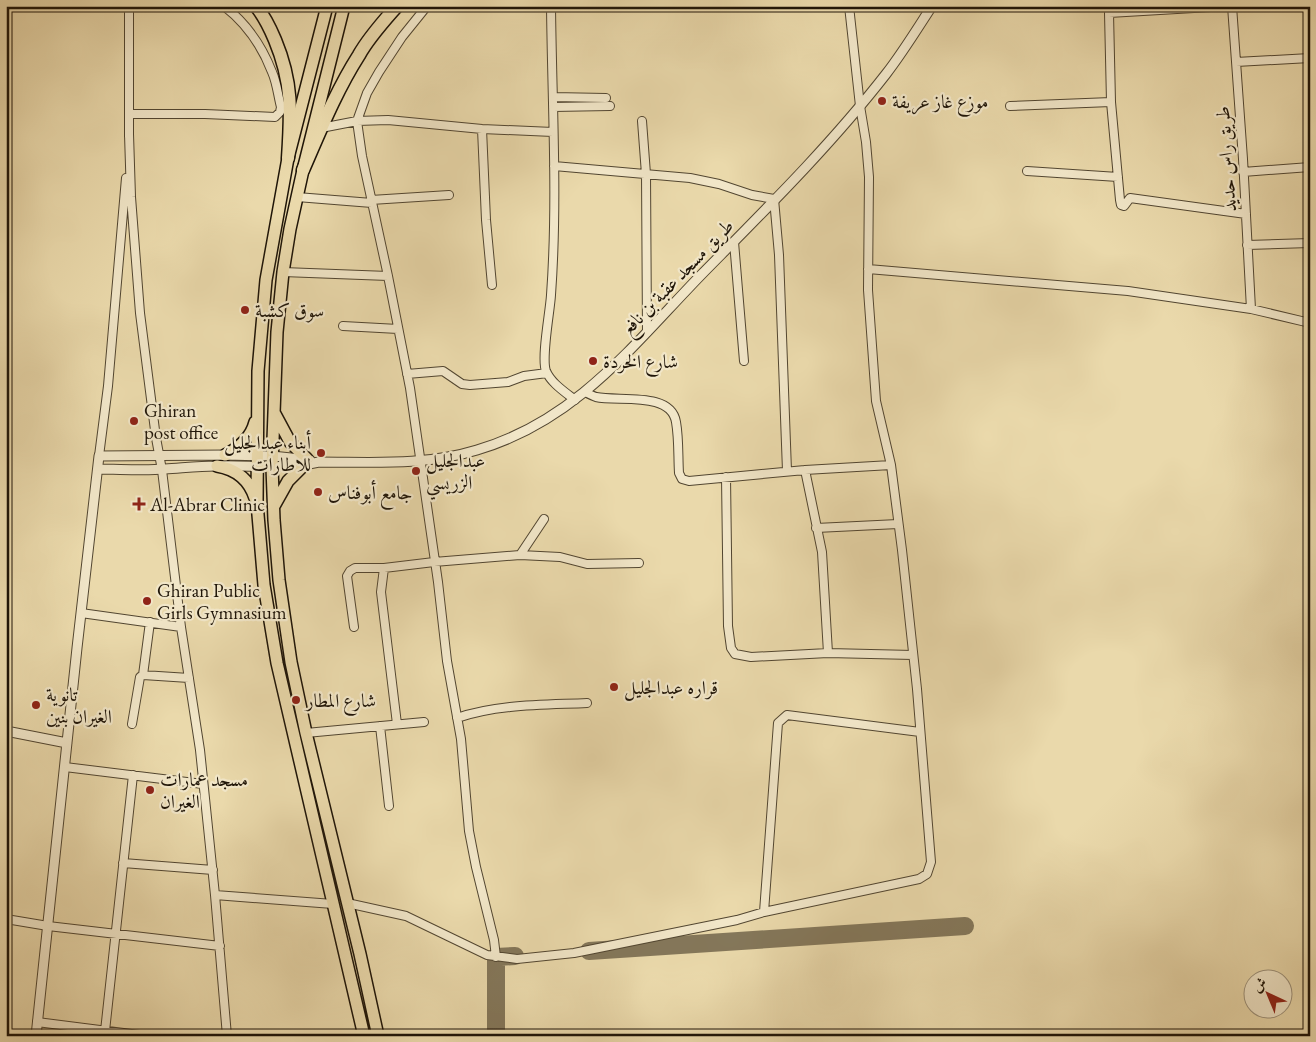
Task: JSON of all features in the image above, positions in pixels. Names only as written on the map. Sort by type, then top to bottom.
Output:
[{"type":"highway","points":[[256,6],[272,32],[282,56],[289,84],[291,111],[288,158]]},
{"type":"highway","points":[[303,170],[321,128],[359,54],[376,30],[397,6]]},
{"type":"main road","points":[[327,6],[288,158],[266,280],[256,415],[257,503],[259,544],[272,637],[364,1036]]},
{"type":"main road","points":[[344,6],[303,170],[283,272],[277,332],[272,461],[279,580],[284,622],[306,733],[378,1036]]},
{"type":"main road","points":[[274,508],[284,488],[309,462],[290,442],[275,413]]},
{"type":"main road","points":[[225,455],[243,443],[249,435],[256,415]]},
{"type":"main road","points":[[217,466],[233,470],[240,475],[251,488],[257,503]]},
{"type":"street","points":[[129,114],[205,114],[275,117],[280,112],[281,107],[273,74],[259,46],[243,22],[224,6]]},
{"type":"street","points":[[427,6],[402,37],[379,72],[367,93],[357,121],[362,156],[407,374],[438,582],[447,662],[458,718],[469,831],[494,940],[496,957]]},
{"type":"street","points":[[552,6],[555,248],[551,305],[544,360],[547,373],[554,383],[575,400]]},
{"type":"street","points":[[347,903],[406,916],[487,955],[517,959],[574,953],[738,920],[764,912],[919,879],[927,874],[930,862],[920,732],[902,550],[890,465],[876,401],[869,324],[870,184],[849,6]]},
{"type":"street","name":"طريق مسجد عقبة بن نافع","points":[[257,461],[382,463],[419,461],[468,453],[513,438],[544,421],[585,392],[647,332],[774,200],[860,106],[898,58],[932,6]]},
{"type":"street","points":[[1230,6],[1108,10],[1111,102],[1122,205],[1127,205],[1130,198],[1246,214]]},
{"type":"street","name":"طريق راس حديد","points":[[1230,6],[1244,172],[1251,309]]},
{"type":"street","points":[[129,8],[130,197],[140,313],[203,784],[213,870],[227,1036]]},
{"type":"street","points":[[1236,62],[1310,58]]},
{"type":"street","points":[[553,98],[606,98]]},
{"type":"street","points":[[1010,106],[1111,102]]},
{"type":"street","points":[[553,107],[610,106]]},
{"type":"street","points":[[321,128],[357,121],[388,120],[482,129],[553,132]]},
{"type":"street","points":[[642,121],[646,174],[647,332]]},
{"type":"street","points":[[482,129],[486,220],[492,285]]},
{"type":"street","points":[[36,1036],[81,613],[109,377],[129,134]]},
{"type":"street","points":[[554,166],[690,178],[719,184],[774,200],[779,255],[787,471]]},
{"type":"street","points":[[1244,172],[1310,167]]},
{"type":"street","points":[[1026,171],[1118,177]]},
{"type":"street","points":[[297,197],[372,202],[449,195]]},
{"type":"street","points":[[734,242],[744,360]]},
{"type":"street","points":[[1248,245],[1310,243]]},
{"type":"street","points":[[868,269],[1128,291],[1251,309],[1310,323]]},
{"type":"street","points":[[283,272],[388,276]]},
{"type":"street","points":[[342,326],[398,329]]},
{"type":"street","points":[[407,374],[443,371],[462,384],[470,385],[508,382],[524,376],[547,373]]},
{"type":"street","points":[[585,392],[596,397],[635,399],[665,406],[672,412],[676,423],[679,473],[682,479],[690,481],[787,471],[890,465]]},
{"type":"street","points":[[99,456],[225,455],[257,461]]},
{"type":"street","points":[[98,469],[162,470],[257,461]]},
{"type":"street","points":[[805,470],[822,552],[828,653]]},
{"type":"street","points":[[726,477],[728,626],[731,648],[735,654],[751,657],[828,653],[913,656]]},
{"type":"street","points":[[520,555],[544,519]]},
{"type":"street","points":[[816,528],[898,524]]},
{"type":"street","points":[[354,627],[348,573],[355,568],[384,568],[520,555],[560,557],[587,564],[639,563]]},
{"type":"street","points":[[384,568],[381,592],[397,724]]},
{"type":"street","points":[[81,613],[181,627]]},
{"type":"street","points":[[132,724],[139,680],[143,675],[150,622]]},
{"type":"street","points":[[143,675],[189,678]]},
{"type":"street","points":[[458,718],[476,712],[587,703]]},
{"type":"street","points":[[764,912],[778,723],[781,719],[787,715],[920,732]]},
{"type":"street","points":[[306,733],[424,722]]},
{"type":"street","points":[[380,726],[389,806]]},
{"type":"street","points":[[6,731],[67,743]]},
{"type":"street","points":[[65,767],[203,784]]},
{"type":"street","points":[[104,1031],[132,775]]},
{"type":"street","points":[[123,863],[213,870]]},
{"type":"street","points":[[215,895],[334,904]]},
{"type":"street","points":[[6,919],[48,926],[220,946]]},
{"type":"street","points":[[37,1022],[147,1036]]},
{"type":"taxiway","points":[[589,951],[965,926]]},
{"type":"taxiway","points":[[496,1036],[496,957],[515,956]]},
{"type":"place","name":"موزع غاز عريفة","points":[[882,101]]},
{"type":"place","name":"سوق كشبة","points":[[245,310]]},
{"type":"place","name":"شارع الخردة","points":[[593,361]]},
{"type":"place","name":"Ghiran post office","points":[[134,421]]},
{"type":"place","name":"أبناء عبدالجليل للاطارات","points":[[321,453]]},
{"type":"place","name":"عبدالجليل الزريسي","points":[[416,471]]},
{"type":"place","name":"جامع أبوفناس","points":[[318,492]]},
{"type":"place","name":"Al-Abrar Clinic","points":[[139,504]]},
{"type":"place","name":"Ghiran Public Girls Gymnasium","points":[[147,601]]},
{"type":"place","name":"قراره عبدالجليل","points":[[614,687]]},
{"type":"place","name":"شارع المطار","points":[[296,700]]},
{"type":"place","name":"تانوية الغيران بنين","points":[[36,705]]},
{"type":"place","name":"مسجد عمارات الغيران","points":[[150,790]]}]
